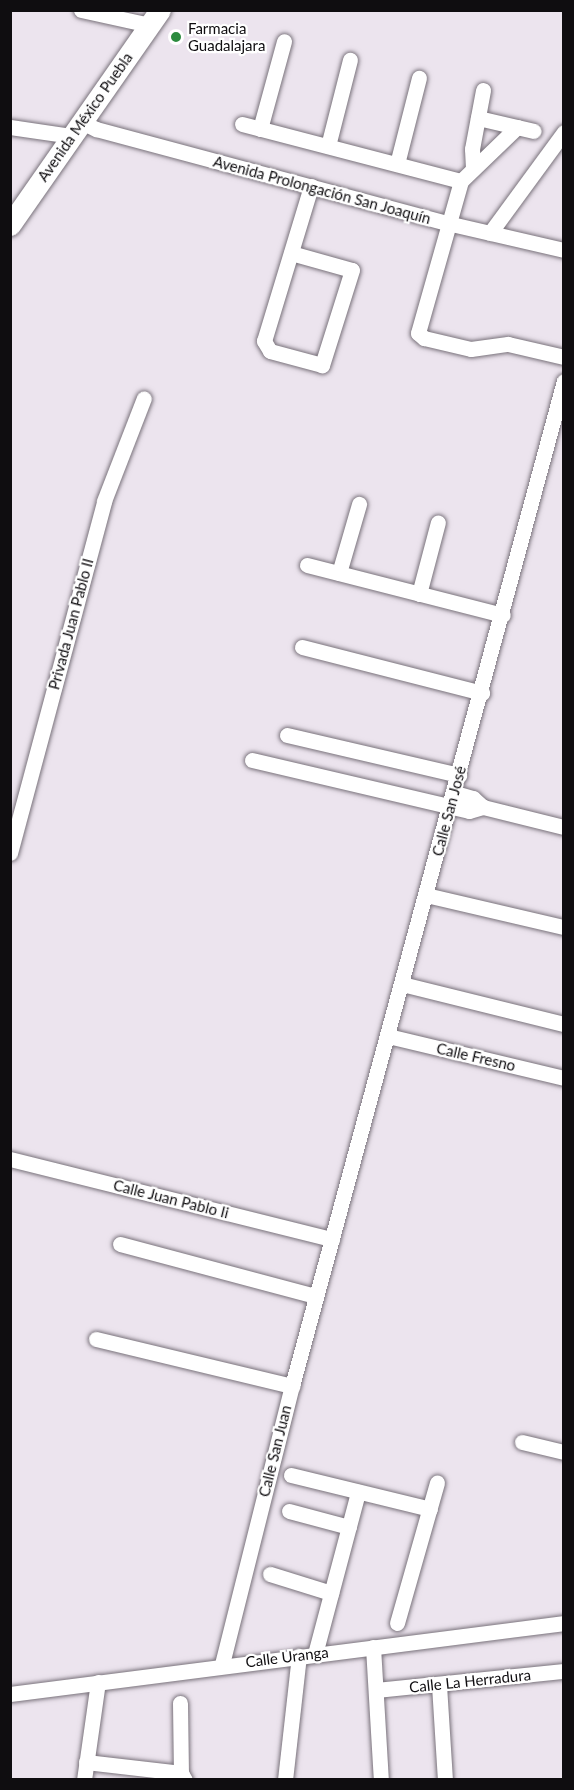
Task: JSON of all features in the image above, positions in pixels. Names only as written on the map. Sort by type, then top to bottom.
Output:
[{"type":"main road","name":"Avenida México Puebla","points":[[13,216],[155,18]]},
{"type":"street","points":[[81,10],[155,18]]},
{"type":"street","points":[[260,129],[284,41]]},
{"type":"street","points":[[328,146],[350,60]]},
{"type":"street","points":[[397,164],[419,78]]},
{"type":"street","points":[[473,168],[483,90]]},
{"type":"street","points":[[478,117],[534,131]]},
{"type":"street","points":[[242,124],[461,180]]},
{"type":"street","name":"Avenida Prolongación San Joaquín","points":[[10,127],[77,129],[311,186],[447,223],[564,250]]},
{"type":"street","points":[[517,127],[461,180],[447,223],[418,333],[424,338],[471,349],[508,344],[564,357]]},
{"type":"street","points":[[490,233],[562,137]]},
{"type":"street","points":[[291,253],[352,270],[322,365],[265,346],[291,253],[311,186]]},
{"type":"street","name":"Calle San José","points":[[332,1239],[482,693],[564,381]]},
{"type":"street","name":"Privada Juan Pablo II","points":[[10,853],[18,795],[104,501],[144,398]]},
{"type":"street","points":[[339,573],[360,504]]},
{"type":"street","points":[[419,594],[438,522]]},
{"type":"street","points":[[307,565],[503,615]]},
{"type":"street","points":[[302,647],[482,693]]},
{"type":"street","points":[[287,735],[459,775]]},
{"type":"street","points":[[252,760],[453,800],[473,798],[483,807],[564,827]]},
{"type":"street","points":[[426,895],[564,927]]},
{"type":"street","points":[[402,984],[564,1024]]},
{"type":"street","name":"Calle Fresno","points":[[388,1036],[564,1078]]},
{"type":"street","name":"Calle Juan Pablo Ii","points":[[10,1159],[332,1239]]},
{"type":"street","name":"Calle San Juan","points":[[222,1664],[292,1386],[332,1239]]},
{"type":"street","points":[[120,1244],[316,1296]]},
{"type":"street","points":[[96,1339],[292,1386]]},
{"type":"street","points":[[522,1442],[564,1452]]},
{"type":"street","points":[[291,1475],[430,1509]]},
{"type":"street","points":[[397,1623],[437,1483]]},
{"type":"street","points":[[315,1654],[358,1492]]},
{"type":"street","points":[[289,1511],[349,1527]]},
{"type":"street","points":[[270,1574],[331,1593]]},
{"type":"street","name":"Calle Uranga","points":[[10,1694],[222,1664],[564,1623]]},
{"type":"street","points":[[373,1647],[381,1779]]},
{"type":"street","points":[[285,1779],[299,1656]]},
{"type":"street","name":"Calle La Herradura","points":[[376,1690],[564,1671]]},
{"type":"street","points":[[84,1779],[98,1682]]},
{"type":"street","points":[[439,1685],[446,1779]]},
{"type":"street","points":[[86,1762],[183,1776],[180,1703]]},
{"type":"place","name":"Farmacia Guadalajara","points":[[176,37]]}]
